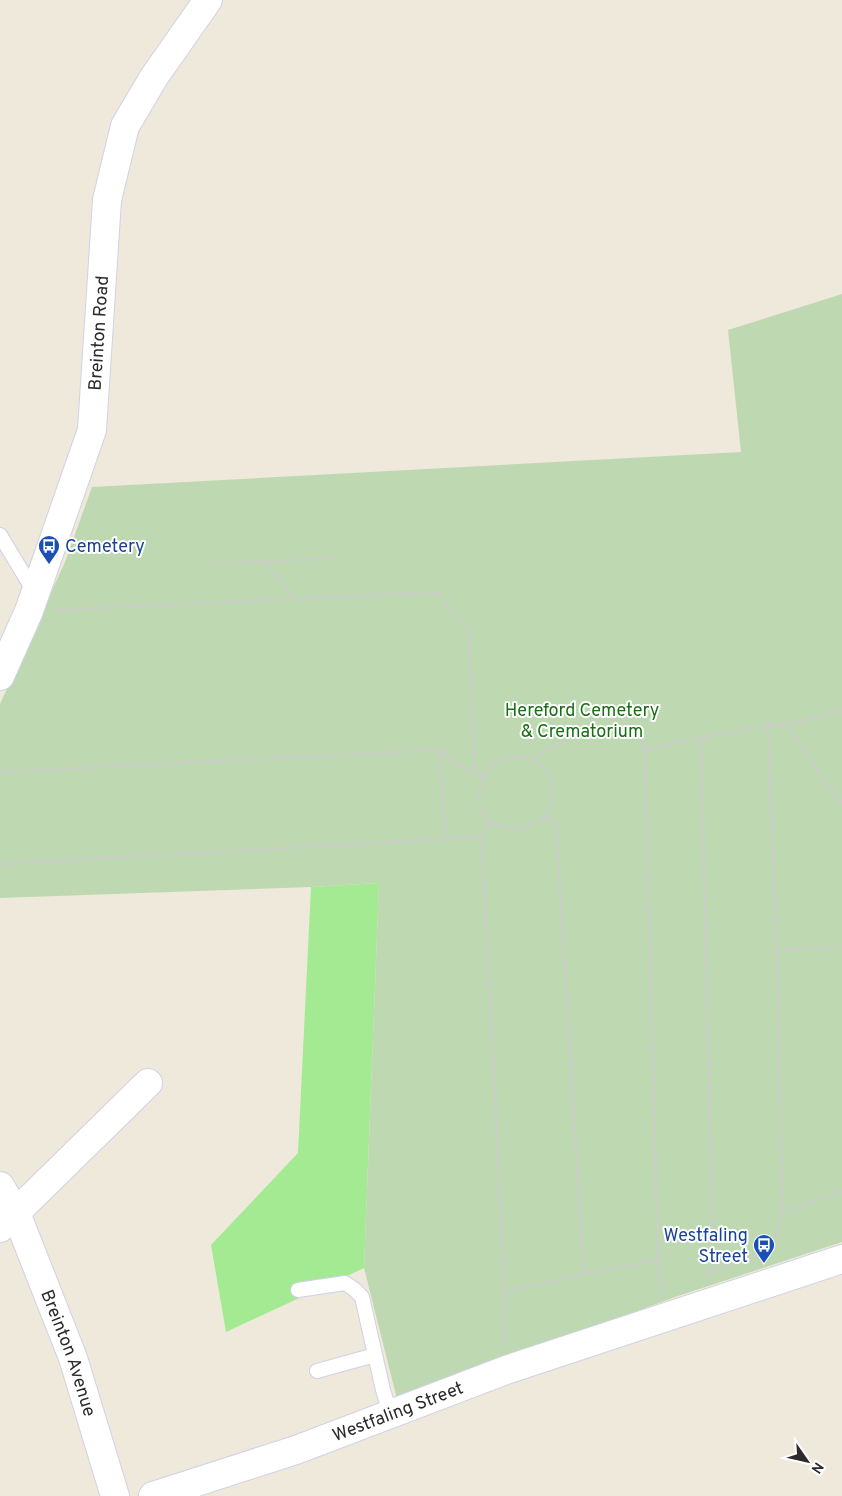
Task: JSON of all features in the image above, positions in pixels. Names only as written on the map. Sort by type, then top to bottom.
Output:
[{"type":"street","name":"Breinton Road","points":[[0,676],[32,602],[92,430],[107,200],[125,126],[154,77],[208,0]]},
{"type":"street","points":[[8,1220],[148,1083]]},
{"type":"street","name":"Breinton Avenue","points":[[0,1186],[8,1220],[73,1358],[115,1496]]},
{"type":"street","name":"Westfaling Street","points":[[153,1496],[296,1450],[506,1370],[837,1257]]},
{"type":"lane","points":[[0,534],[32,602]]},
{"type":"lane","points":[[298,1290],[344,1283],[362,1297],[386,1400],[394,1413]]},
{"type":"lane","points":[[317,1371],[375,1355]]},
{"type":"path","points":[[213,564],[332,558]]},
{"type":"path","points":[[265,561],[295,598]]},
{"type":"path","points":[[32,602],[295,598],[436,592],[469,630],[476,775]]},
{"type":"path","points":[[532,759],[611,713],[625,711],[645,749],[658,1260],[662,1294],[671,1291]]},
{"type":"path","points":[[645,749],[768,725],[786,725],[842,711]]},
{"type":"path","points":[[697,1279],[774,1248],[782,1212],[777,949],[768,725]]},
{"type":"path","points":[[786,725],[842,805]]},
{"type":"path","points":[[701,739],[714,1271]]},
{"type":"path","points":[[439,750],[446,839]]},
{"type":"path","points":[[0,772],[439,750],[476,775],[484,777]]},
{"type":"path","points":[[526,756],[541,764],[553,780],[553,798],[546,816],[533,824],[519,829],[504,828],[491,823],[480,806],[480,789],[484,777],[495,762],[511,757],[526,756]]},
{"type":"path","points":[[546,816],[556,823],[584,1274]]},
{"type":"path","points":[[491,823],[482,837],[505,1292],[506,1370]]},
{"type":"path","points":[[0,864],[482,837]]},
{"type":"path","points":[[777,949],[842,947]]},
{"type":"path","points":[[782,1212],[842,1191]]},
{"type":"path","points":[[505,1292],[658,1260]]},
{"type":"green space","name":"Hereford Cemetery & Crematorium","points":[[842,294],[842,1242],[678,1296],[397,1399],[364,1268],[379,883],[0,898],[0,704],[65,562],[92,487],[741,452],[728,330]]},
{"type":"green space","points":[[379,883],[364,1268],[226,1332],[211,1245],[298,1153],[311,887]]},
{"type":"place","name":"Cemetery","points":[[49,565]]},
{"type":"place","name":"Westfaling Street","points":[[764,1264]]}]
